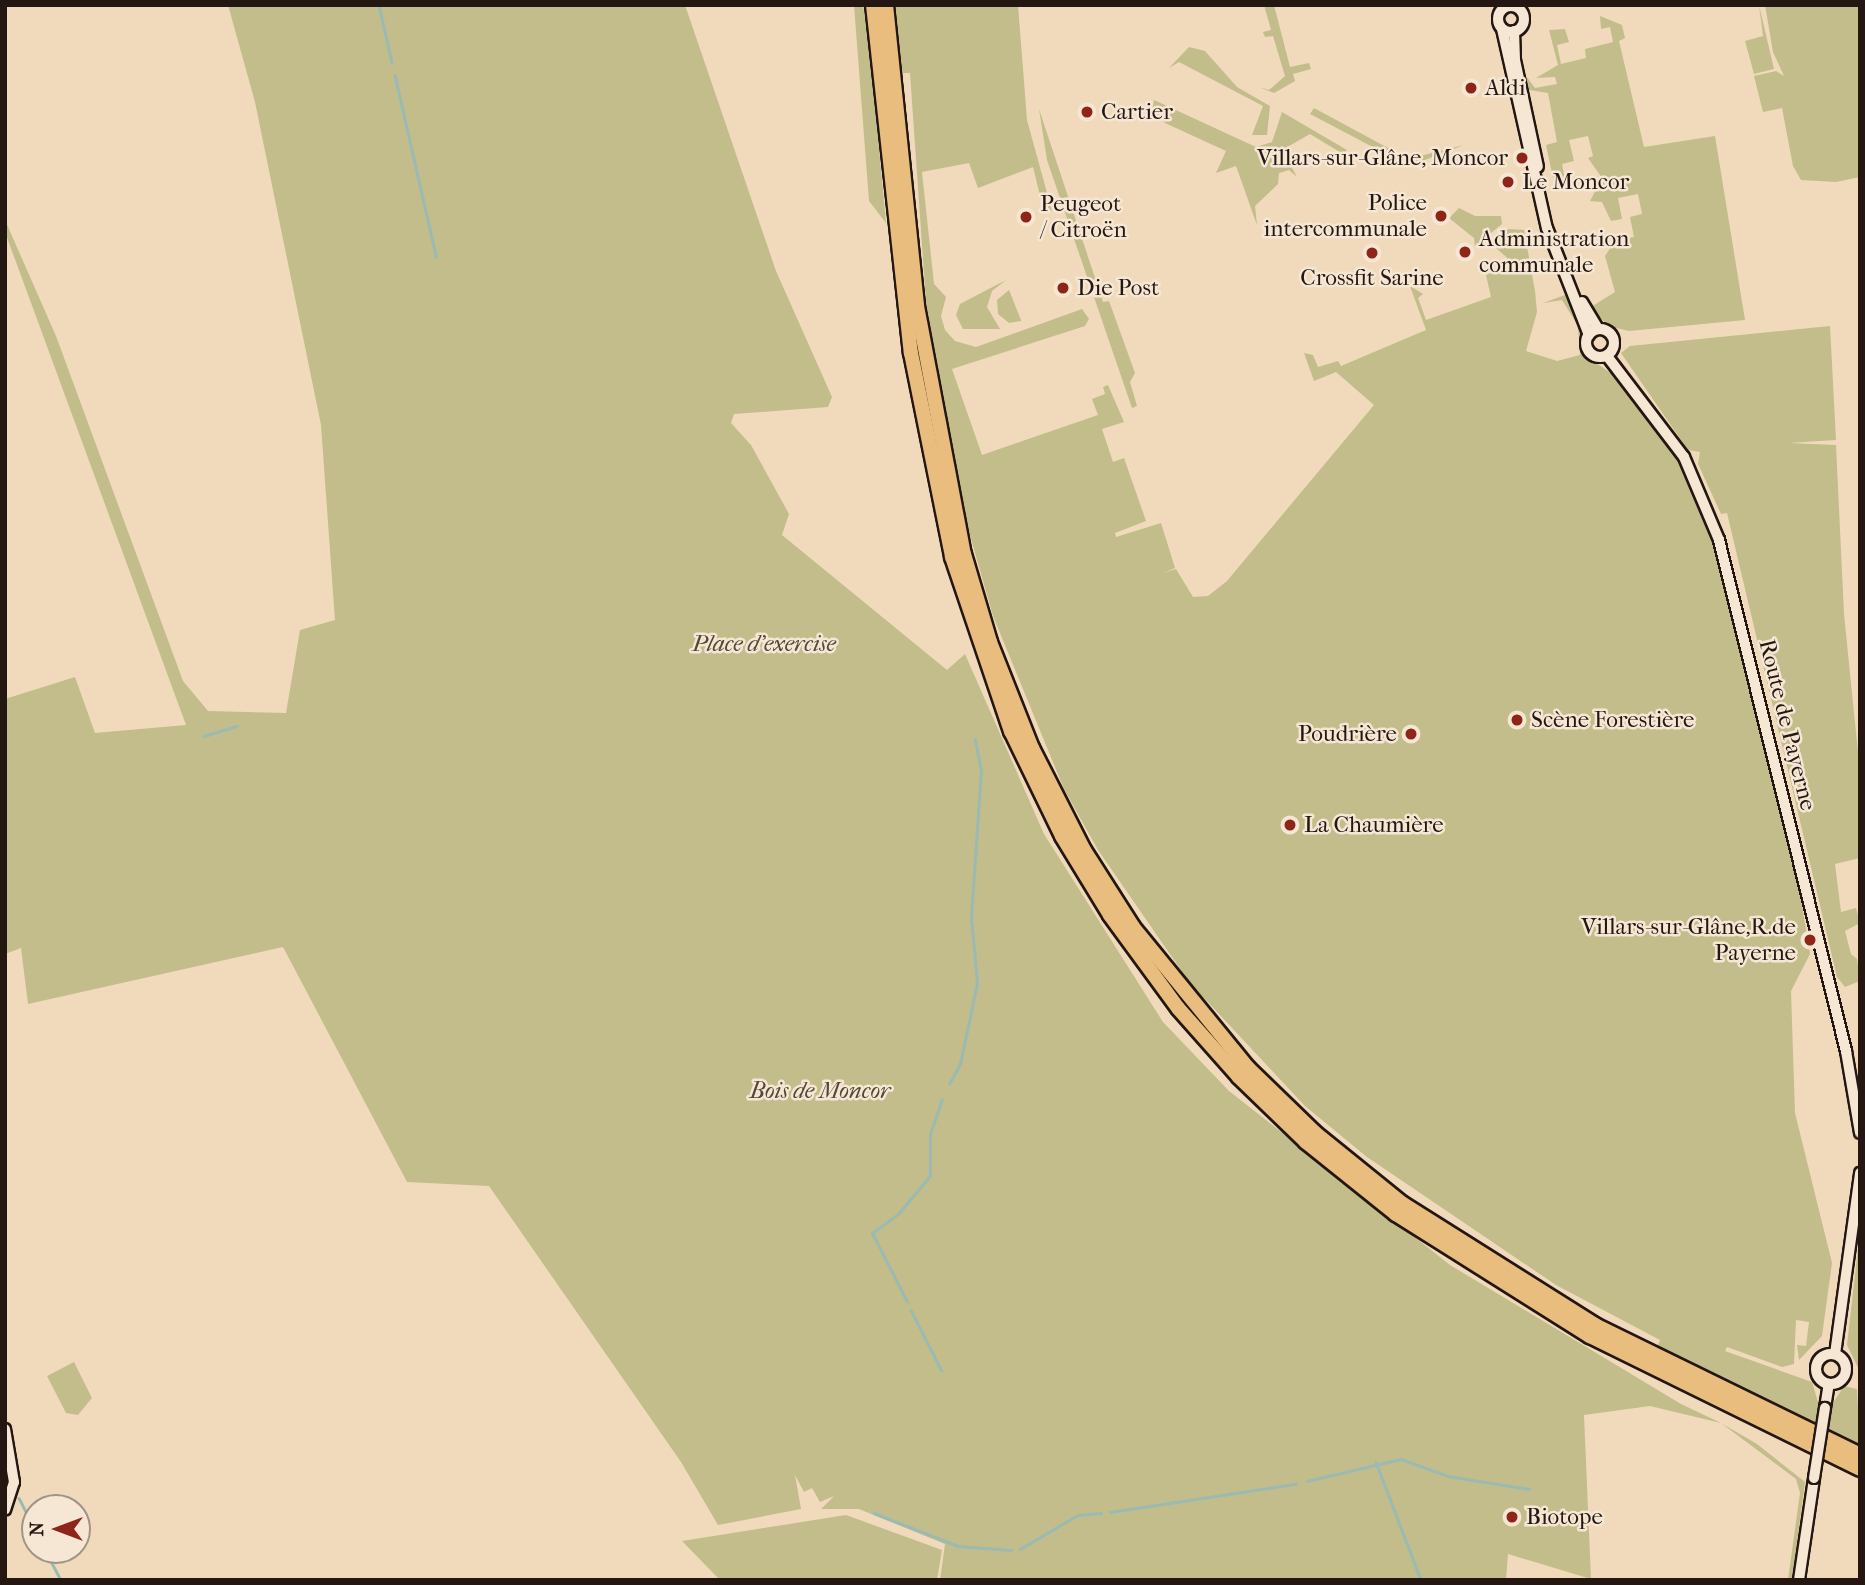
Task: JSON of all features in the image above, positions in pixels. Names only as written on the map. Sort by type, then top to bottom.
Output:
[{"type":"highway","points":[[873,5],[906,319],[952,557],[1011,732],[1062,836],[1117,925],[1239,1077],[1323,1157],[1396,1214],[1590,1336],[1860,1469]]},
{"type":"highway","points":[[886,5],[923,351],[970,576],[1001,674],[1042,769],[1133,927],[1256,1076],[1331,1147],[1412,1211],[1586,1320],[1860,1455]]},
{"type":"main road","points":[[1594,332],[1559,246],[1521,89],[1514,31],[1524,17],[1509,5],[1497,10],[1547,228],[1594,332],[1614,340],[1607,356]]},
{"type":"main road","points":[[1502,29],[1514,31]]},
{"type":"main road","name":"Route de Payerne","points":[[1594,332],[1590,353],[1607,356],[1684,457],[1719,540],[1848,1059],[1860,1133]]},
{"type":"main road","points":[[1835,1354],[1860,1173]]},
{"type":"main road","points":[[1829,1384],[1846,1374],[1844,1362],[1835,1354]]},
{"type":"main road","points":[[1829,1384],[1820,1379],[1816,1365],[1835,1354]]},
{"type":"main road","points":[[1799,1580],[1829,1384]]},
{"type":"main road","points":[[5,1429],[14,1482],[5,1510]]},
{"type":"green space","name":"Bois de Moncor","points":[[228,5],[685,5],[776,271],[832,397],[828,407],[734,414],[731,423],[751,445],[789,514],[782,535],[947,670],[965,654],[1044,834],[1163,1022],[1229,1091],[1450,1265],[1681,1404],[1721,1423],[1650,1406],[1584,1415],[1591,1579],[1508,1554],[1506,1580],[940,1580],[945,1544],[859,1509],[821,1509],[834,1496],[820,1502],[812,1488],[804,1492],[795,1475],[801,1509],[718,1525],[681,1462],[489,1186],[407,1182],[283,947],[28,1004],[21,948],[5,954],[5,699],[75,677],[95,733],[186,725],[5,232],[5,220],[56,336],[183,681],[208,711],[286,713],[300,630],[335,620],[321,425],[255,102]]},
{"type":"green space","points":[[854,5],[863,5],[869,41],[886,223],[869,201]]},
{"type":"green space","points":[[895,5],[1018,5],[1027,120],[1052,211],[1043,208],[1033,167],[978,188],[969,163],[922,172],[934,284],[946,297],[941,316],[945,330],[955,341],[976,347],[1082,309],[1089,319],[1085,326],[952,369],[982,455],[1098,415],[1092,399],[1105,394],[1103,387],[1108,385],[1124,422],[1102,429],[1113,462],[1124,458],[1146,521],[1115,533],[1116,537],[1161,523],[1175,568],[1163,573],[1176,569],[1193,597],[1208,596],[1227,581],[1374,405],[1336,372],[1314,381],[1304,353],[1313,355],[1318,367],[1338,361],[1341,366],[1426,330],[1410,286],[1423,294],[1418,298],[1426,320],[1491,297],[1486,275],[1514,264],[1495,247],[1508,229],[1524,230],[1535,291],[1537,312],[1526,351],[1557,361],[1580,355],[1578,326],[1562,300],[1543,303],[1565,295],[1581,328],[1583,354],[1612,374],[1665,440],[1693,488],[1720,561],[1802,905],[1810,954],[1791,991],[1795,1113],[1832,1263],[1822,1336],[1799,1360],[1797,1345],[1806,1346],[1809,1322],[1796,1320],[1794,1364],[1782,1367],[1727,1347],[1725,1351],[1812,1382],[1820,1409],[1831,1406],[1844,1386],[1857,1389],[1860,1446],[1657,1348],[1660,1340],[1556,1285],[1367,1157],[1305,1106],[1190,983],[1098,850],[1064,789],[993,616],[960,500],[926,302],[910,73],[901,73]]},
{"type":"green space","points":[[1264,5],[1274,5],[1290,67],[1309,63],[1311,69],[1293,74],[1295,81],[1274,93],[1259,87],[1269,90],[1285,76],[1273,36],[1265,37],[1263,32],[1271,30]]},
{"type":"green space","points":[[1759,5],[1774,69],[1754,74],[1745,41],[1763,36]]},
{"type":"green space","points":[[1765,5],[1860,5],[1860,177],[1836,182],[1801,180],[1793,166],[1782,108],[1763,112],[1754,76],[1776,71],[1784,76],[1773,52]]},
{"type":"green space","points":[[1600,16],[1622,25],[1625,38],[1619,41],[1644,147],[1715,136],[1745,320],[1629,331],[1608,326],[1591,307],[1615,292],[1605,256],[1615,241],[1634,237],[1630,217],[1642,214],[1638,194],[1618,198],[1622,219],[1611,221],[1602,202],[1590,201],[1602,178],[1588,158],[1593,156],[1588,136],[1569,140],[1574,161],[1562,164],[1566,185],[1555,187],[1546,145],[1557,142],[1548,93],[1529,90],[1526,76],[1535,88],[1557,84],[1555,77],[1536,78],[1558,65],[1549,30],[1565,29],[1569,42],[1557,45],[1561,64],[1586,58],[1585,49],[1613,42],[1610,27],[1601,29]]},
{"type":"green space","points":[[1189,47],[1205,51],[1237,87],[1270,106],[1267,135],[1252,135],[1263,106],[1179,62],[1169,68]]},
{"type":"green space","points":[[1154,100],[1256,147],[1272,142],[1282,112],[1347,150],[1343,154],[1310,134],[1282,150],[1297,177],[1289,170],[1279,173],[1278,184],[1255,206],[1257,225],[1236,166],[1216,173],[1226,151],[1165,123],[1152,113]]},
{"type":"green space","points":[[1314,108],[1401,155],[1406,152],[1408,159],[1464,145],[1409,166],[1310,114]]},
{"type":"green space","points":[[1039,109],[1103,302],[1109,301],[1135,373],[1130,382],[1137,406],[1132,408],[1047,160]]},
{"type":"green space","points":[[1459,208],[1475,216],[1501,216],[1502,224],[1475,246],[1474,238],[1449,218]]},
{"type":"green space","points":[[1006,280],[992,291],[987,307],[1000,329],[963,329],[956,315],[960,304]]},
{"type":"green space","points":[[1009,290],[1021,321],[1009,323],[998,314],[997,300]]},
{"type":"green space","points":[[1830,326],[1836,440],[1789,443],[1836,445],[1844,614],[1860,772],[1860,858],[1835,864],[1841,912],[1856,908],[1860,923],[1845,931],[1851,954],[1857,959],[1860,981],[1845,987],[1837,977],[1727,513],[1721,514],[1698,464],[1700,452],[1688,450],[1621,353],[1630,346]]},
{"type":"green space","points":[[1860,1231],[1860,1372],[1847,1345]]},
{"type":"green space","points":[[74,1362],[92,1398],[78,1415],[66,1413],[47,1376]]},
{"type":"green space","points":[[1721,1423],[1757,1444],[1805,1482],[1792,1580],[1788,1580],[1800,1493],[1796,1479]]},
{"type":"green space","points":[[846,1515],[942,1550],[937,1580],[720,1580],[682,1541]]},
{"type":"waterway","points":[[379,5],[392,62]]},
{"type":"waterway","points":[[395,75],[436,256]]},
{"type":"waterway","points":[[204,736],[236,726]]},
{"type":"waterway","points":[[949,1084],[960,1064],[977,983],[971,917],[981,771],[975,740]]},
{"type":"waterway","points":[[907,1302],[872,1233],[898,1214],[930,1176],[930,1134],[942,1100]]},
{"type":"waterway","points":[[911,1310],[942,1371]]},
{"type":"waterway","points":[[1307,1481],[1401,1459],[1448,1476],[1529,1489]]},
{"type":"waterway","points":[[1376,1462],[1421,1580]]},
{"type":"waterway","points":[[5,1473],[10,1481]]},
{"type":"waterway","points":[[1110,1512],[1296,1484]]},
{"type":"waterway","points":[[19,1498],[21,1502]]},
{"type":"waterway","points":[[874,1513],[958,1546],[1011,1550]]},
{"type":"waterway","points":[[1020,1549],[1078,1515],[1101,1513]]},
{"type":"waterway","points":[[52,1564],[61,1580]]},
{"type":"place","name":"Aldi","points":[[1471,88]]},
{"type":"place","name":"Cartier","points":[[1087,112]]},
{"type":"place","name":"Villars-sur-Glâne, Moncor","points":[[1522,158]]},
{"type":"place","name":"Le Moncor","points":[[1508,182]]},
{"type":"place","name":"Police intercommunale","points":[[1441,216]]},
{"type":"place","name":"Peugeot / Citroën","points":[[1026,217]]},
{"type":"place","name":"Administration communale","points":[[1465,252]]},
{"type":"place","name":"Crossfit Sarine","points":[[1372,253]]},
{"type":"place","name":"Die Post","points":[[1063,288]]},
{"type":"place","name":"Scène Forestière","points":[[1517,720]]},
{"type":"place","name":"Poudrière","points":[[1411,734]]},
{"type":"place","name":"La Chaumière","points":[[1290,825]]},
{"type":"place","name":"Villars-sur-Glâne,R.de Payerne","points":[[1810,940]]},
{"type":"place","name":"Biotope","points":[[1512,1517]]},
{"type":"park label","name":"Place d'exercise","points":[[764,644]]}]
